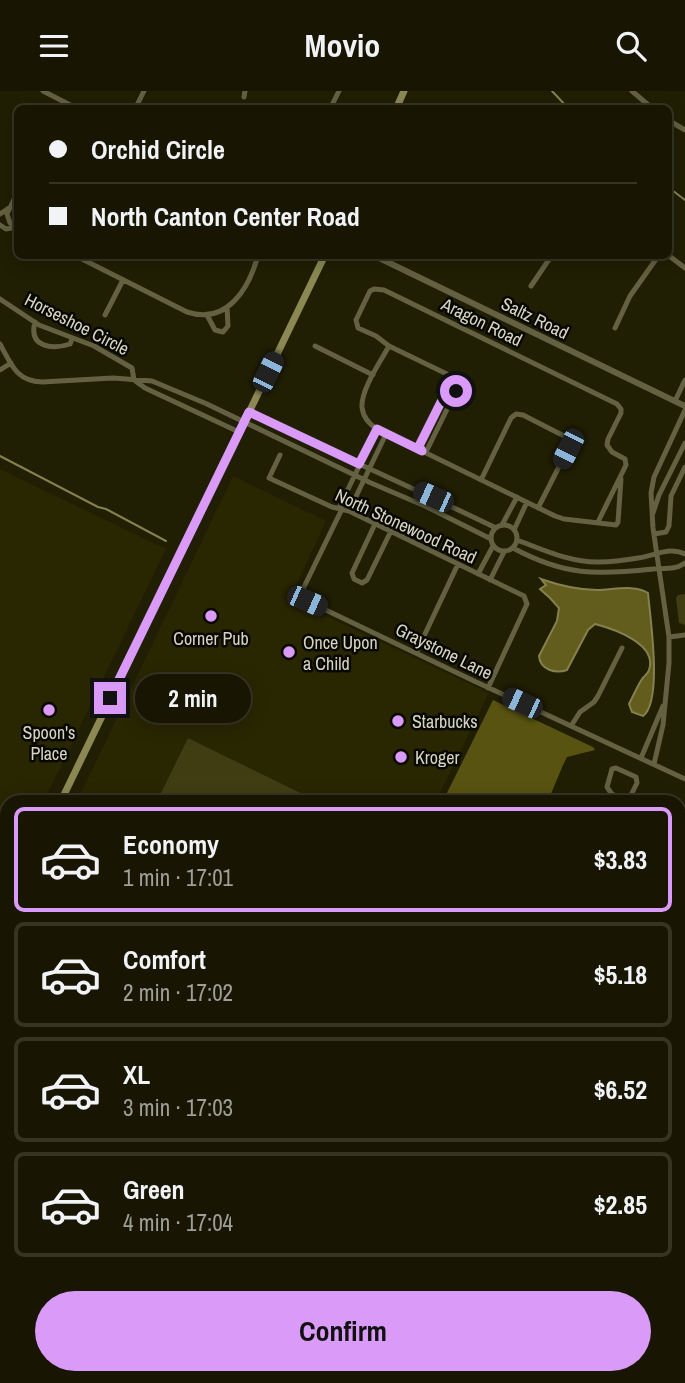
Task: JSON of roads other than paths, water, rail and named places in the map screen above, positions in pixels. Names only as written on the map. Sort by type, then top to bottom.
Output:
[{"type":"main road","points":[[64,795],[323,259]]},
{"type":"street","points":[[43,91],[70,105]]},
{"type":"street","points":[[632,91],[647,105]]},
{"type":"street","points":[[60,105],[62,101]]},
{"type":"street","points":[[14,199],[6,214],[14,226]]},
{"type":"street","points":[[0,214],[9,208]]},
{"type":"street","points":[[83,259],[187,312],[207,315],[228,307],[237,300],[247,284],[256,259]]},
{"type":"street","name":"Saltz Road","points":[[381,259],[685,408]]},
{"type":"street","points":[[531,286],[549,259]]},
{"type":"street","points":[[615,328],[630,296],[657,259]]},
{"type":"street","points":[[105,315],[123,280]]},
{"type":"street","name":"Aragon Road","points":[[389,346],[356,325],[370,292],[379,289],[615,402],[621,413],[607,445],[612,452],[625,459],[626,465],[621,475]]},
{"type":"street","name":"Horseshoe Circle","points":[[0,299],[35,322],[93,346],[132,369],[134,380],[145,388],[239,432]]},
{"type":"street","points":[[207,315],[215,330],[223,332],[228,326],[228,307]]},
{"type":"street","points":[[35,322],[34,337],[43,345],[66,345],[70,344],[72,339]]},
{"type":"street","name":"Horseshoe Circle","points":[[0,344],[20,375],[33,382],[113,377],[152,381],[218,409],[491,539]]},
{"type":"street","points":[[315,346],[373,375]]},
{"type":"street","points":[[422,451],[419,446],[448,388],[455,384],[454,378],[389,346],[363,397],[362,408],[366,419],[377,429],[538,508],[560,518],[616,525],[621,475]]},
{"type":"street","points":[[0,370],[11,363]]},
{"type":"street","points":[[675,401],[685,380]]},
{"type":"street","points":[[167,398],[172,389]]},
{"type":"street","points":[[654,764],[663,725],[669,636],[654,534],[651,493],[654,477],[685,408]]},
{"type":"street","points":[[214,419],[218,409]]},
{"type":"street","points":[[249,412],[499,527],[509,526],[514,530],[517,540],[513,548],[504,552],[490,580]]},
{"type":"street","points":[[481,480],[511,418],[516,414],[523,415],[566,437],[568,449],[538,508]]},
{"type":"street","points":[[343,509],[354,475],[377,429]]},
{"type":"street","points":[[343,509],[364,480],[386,434]]},
{"type":"street","points":[[298,448],[302,438]]},
{"type":"street","points":[[652,516],[659,495],[685,443]]},
{"type":"street","name":"North Stonewood Road","points":[[280,455],[269,478],[391,531],[524,596],[527,604],[488,688]]},
{"type":"street","points":[[654,534],[666,532],[669,526],[671,496],[684,471],[661,463]]},
{"type":"street","points":[[598,522],[621,475]]},
{"type":"street","points":[[504,552],[493,546],[491,539],[493,531],[499,527],[517,497]]},
{"type":"street","points":[[514,530],[527,502]]},
{"type":"street","name":"Graystone Lane","points":[[343,509],[302,593],[307,601],[685,779]]},
{"type":"street","points":[[375,524],[352,573],[354,579],[362,583],[367,580],[391,531]]},
{"type":"street","points":[[517,540],[561,557],[600,562],[649,557],[677,550],[685,554]]},
{"type":"street","points":[[478,574],[493,546]]},
{"type":"street","points":[[513,548],[540,561],[581,572],[622,572],[681,566],[685,563]]},
{"type":"street","points":[[416,653],[458,564]]},
{"type":"street","points":[[669,636],[685,635]]},
{"type":"street","points":[[571,726],[580,712],[598,696],[622,648]]},
{"type":"street","points":[[641,758],[665,700]]},
{"type":"street","points":[[614,795],[607,787],[612,769],[616,768],[636,777],[637,783],[629,795]]},
{"type":"waterway","points":[[552,91],[565,105]]},
{"type":"waterway","points":[[672,190],[685,200]]},
{"type":"waterway","points":[[0,456],[166,541]]},
{"type":"place","name":"Corner Pub","points":[[211,616]]},
{"type":"place","name":"Once Upon a Child","points":[[289,652]]},
{"type":"place","name":"Spoon's Place","points":[[49,710]]},
{"type":"place","name":"Starbucks","points":[[398,721]]},
{"type":"place","name":"Kroger","points":[[401,757]]}]
